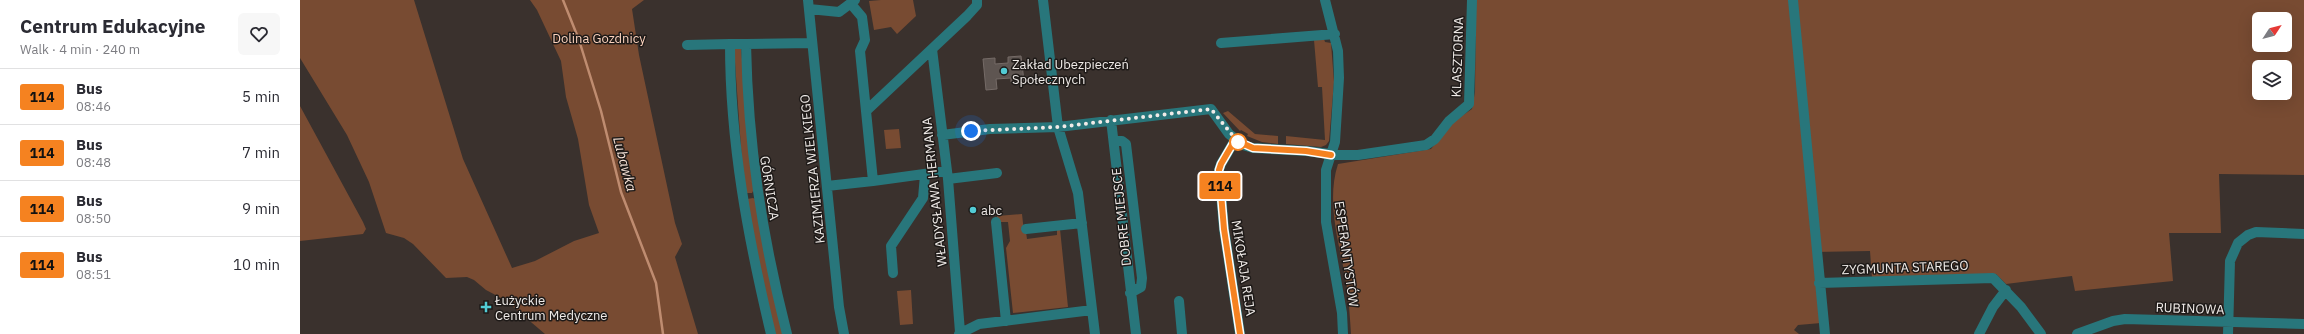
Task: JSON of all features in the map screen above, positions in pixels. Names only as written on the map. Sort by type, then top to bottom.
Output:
[{"type":"street","points":[[866,111],[967,16],[977,4],[977,0]]},
{"type":"street","points":[[1043,0],[1058,127],[1076,180],[1095,334]]},
{"type":"street","points":[[1221,43],[1335,34],[1325,0]]},
{"type":"street","name":"KLASZTORNA","points":[[1331,155],[1358,155],[1426,144],[1435,139],[1449,121],[1466,108],[1469,104],[1470,90],[1472,0]]},
{"type":"street","points":[[1793,0],[1825,334]]},
{"type":"street","points":[[809,5],[840,12],[853,2],[862,17],[865,40],[860,51],[873,182]]},
{"type":"street","name":"KAZIMIERZA WIELKIEGO","points":[[809,5],[839,307],[844,334]]},
{"type":"street","name":"ESPERANTYSTÓW","points":[[1335,34],[1338,51],[1339,78],[1335,142],[1326,170],[1326,222],[1342,313],[1343,334]]},
{"type":"street","points":[[687,45],[812,43]]},
{"type":"street","points":[[730,44],[734,130],[742,197],[754,264],[771,334]]},
{"type":"street","name":"GÓRNICZA","points":[[746,44],[751,150],[757,195],[774,282],[787,334]]},
{"type":"street","name":"WŁADYSŁAWA HERMANA","points":[[932,49],[947,175],[960,333]]},
{"type":"street","points":[[942,135],[990,129],[1058,127],[1211,109],[1235,140],[1253,148],[1306,151],[1331,155]]},
{"type":"street","name":"DOBRE MIEJSCE","points":[[1111,120],[1130,293],[1136,334]]},
{"type":"street","name":"MIKOŁAJA REJA","points":[[1235,140],[1219,170],[1224,229],[1240,334]]},
{"type":"street","points":[[827,186],[873,182],[925,174],[947,175],[997,173]]},
{"type":"street","points":[[893,273],[891,246],[924,198],[925,174]]},
{"type":"street","points":[[742,197],[757,195]]},
{"type":"street","points":[[996,222],[1006,321]]},
{"type":"street","points":[[1026,229],[1082,223]]},
{"type":"street","points":[[2228,334],[2230,261],[2238,243],[2248,235],[2256,232],[2304,234]]},
{"type":"street","name":"ZYGMUNTA STAREGO","points":[[1819,283],[1991,277],[2006,290]]},
{"type":"street","points":[[1979,334],[1993,307],[2006,290],[2041,334]]},
{"type":"street","points":[[1179,301],[1182,334]]},
{"type":"street","points":[[960,333],[979,324],[1092,310]]},
{"type":"street","name":"RUBINOWA","points":[[2077,334],[2119,319],[2304,324]]},
{"type":"green space","name":"Dolina Gozdnicy","points":[[300,0],[414,0],[463,159],[512,268],[535,261],[574,241],[599,233],[589,205],[578,139],[566,97],[561,61],[537,10],[530,0],[644,0],[632,9],[639,55],[675,223],[682,244],[675,257],[698,334],[545,334],[505,300],[486,290],[474,280],[467,277],[446,278],[413,244],[404,238],[386,233],[369,182],[347,135],[300,58]]},
{"type":"green space","points":[[913,0],[916,16],[897,34],[891,27],[874,30],[869,1]]},
{"type":"green space","points":[[1476,0],[2304,0],[2304,175],[2219,174],[2221,233],[2169,233],[2173,281],[2075,291],[2072,276],[2006,284],[1996,274],[1872,278],[1870,251],[1814,252],[1821,323],[1798,325],[1794,330],[1799,334],[1351,334],[1347,288],[1335,226],[1333,195],[1334,179],[1338,164],[1431,149],[1451,123],[1472,109],[1475,92]]},
{"type":"green space","points":[[1324,39],[1325,42],[1331,43],[1334,82],[1329,141],[1326,145],[1321,147],[1286,144],[1286,136],[1325,140],[1322,87],[1318,87],[1314,40]]},
{"type":"green space","points":[[734,48],[741,48],[754,189],[752,193],[746,193],[744,191]]},
{"type":"green space","points":[[300,106],[363,222],[366,229],[363,234],[300,241]]},
{"type":"green space","points":[[1228,111],[1255,134],[1278,136],[1278,144],[1262,142],[1247,136],[1248,134],[1241,130],[1240,131],[1223,113]]},
{"type":"green space","points":[[899,129],[901,148],[886,149],[884,130]]},
{"type":"green space","points":[[747,199],[755,199],[784,334],[773,334]]},
{"type":"green space","points":[[1022,214],[1024,232],[1026,232],[1027,239],[1057,235],[1057,229],[1060,229],[1068,307],[1013,313],[1006,248],[1010,241],[1008,222],[997,222],[997,216]]},
{"type":"green space","points":[[911,290],[913,324],[900,325],[897,291]]},
{"type":"building","name":"Zakład Ubezpieczeń Społecznych","points":[[1021,56],[1024,81],[1011,82],[1011,78],[996,79],[997,89],[986,90],[983,59],[995,58],[995,64],[1008,63],[1008,57]]},
{"type":"waterway","name":"Lubawka","points":[[563,0],[579,40],[601,111],[621,192],[656,283],[663,334]]},
{"type":"bus line","name":"114","points":[[1240,334],[1224,229],[1219,170],[1228,150],[1235,140],[1243,145],[1253,148],[1306,151],[1331,155]]},
{"type":"place","name":"Zakład Ubezpieczeń Społecznych","points":[[1004,71]]},
{"type":"place","name":"abc","points":[[973,210]]},
{"type":"place","name":"Łużyckie Centrum Medyczne","points":[[486,307]]},
{"type":"route","points":[[971,131],[1058,127],[1211,109],[1229,134],[1238,142]]}]
